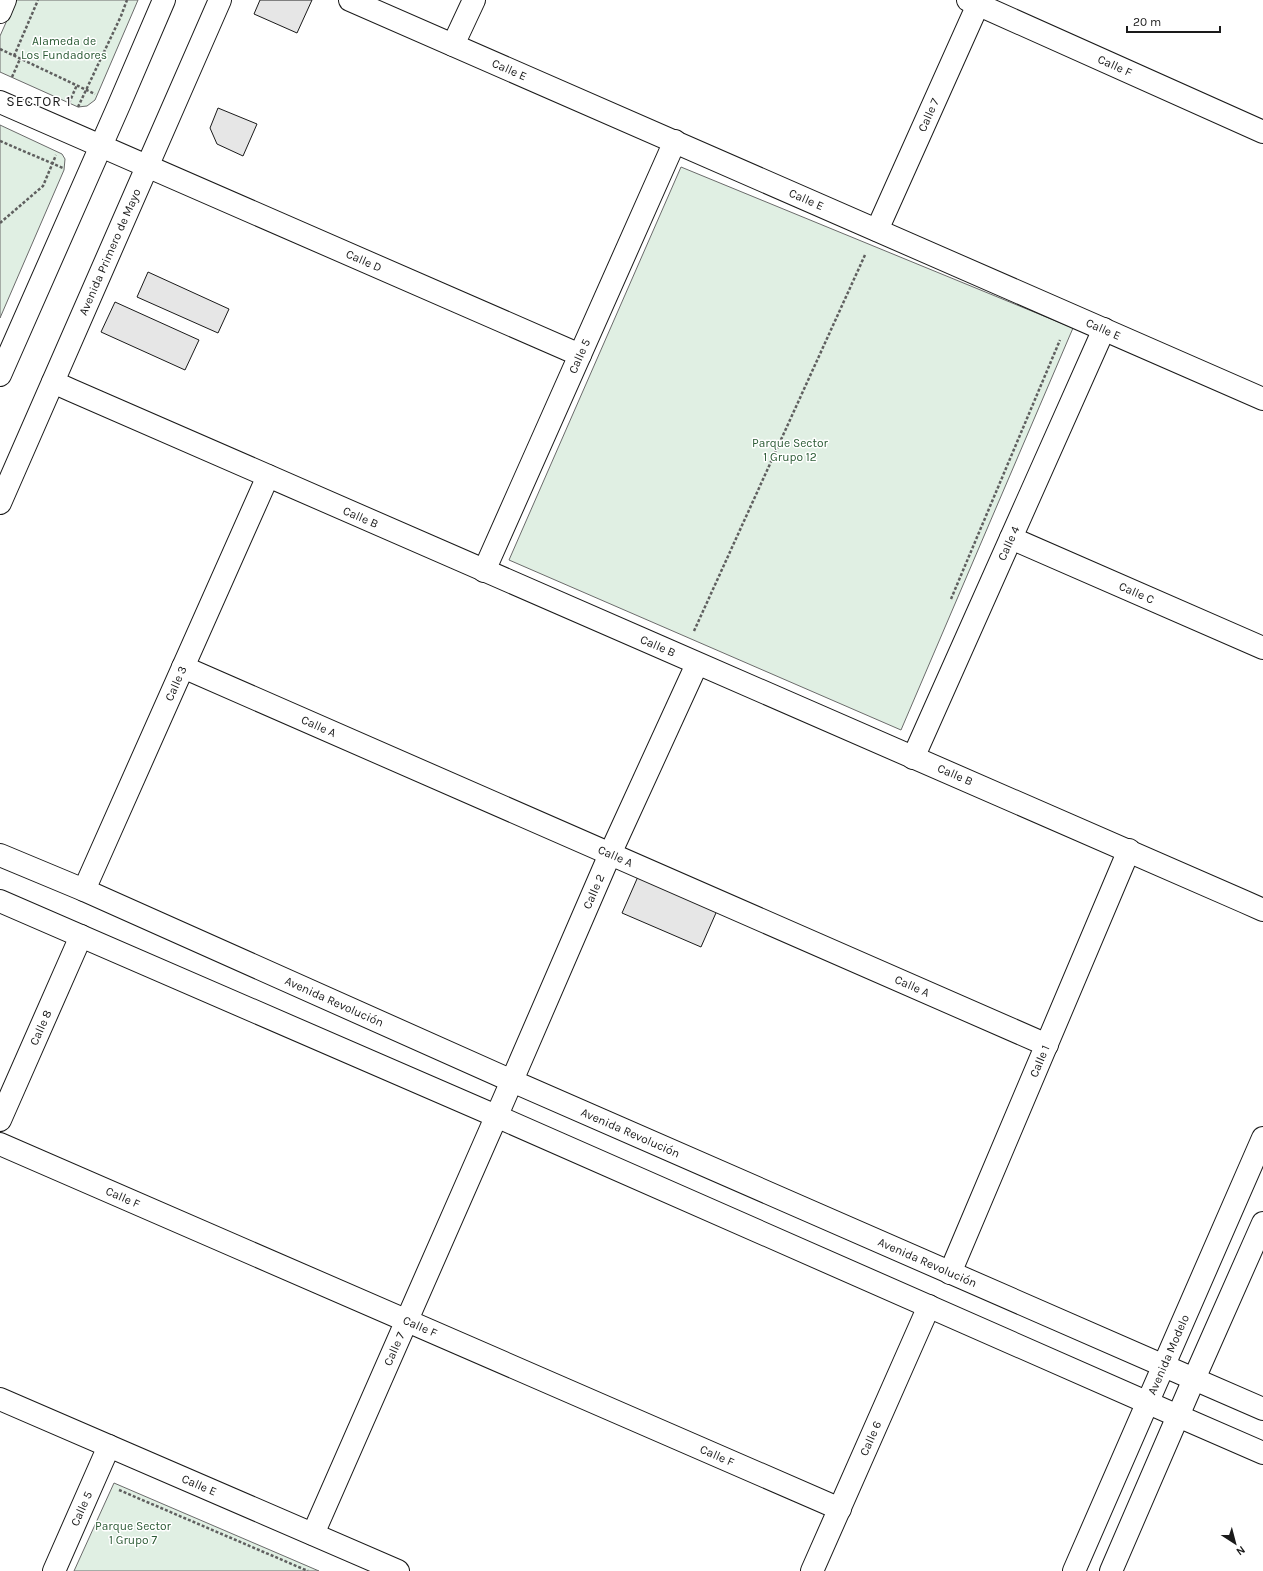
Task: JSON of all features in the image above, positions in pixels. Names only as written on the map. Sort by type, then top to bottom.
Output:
[{"type":"street","points":[[0,12],[6,0]]},
{"type":"street","points":[[0,375],[164,0]]},
{"type":"street","name":"Avenida Primero de Mayo","points":[[0,503],[220,0]]},
{"type":"street","name":"Calle E","points":[[350,0],[1263,399]]},
{"type":"street","points":[[453,45],[474,0]]},
{"type":"street","name":"Calle F","points":[[975,1],[1263,132]]},
{"type":"street","name":"Calle 7","points":[[877,230],[975,1]]},
{"type":"street","name":"Calle D","points":[[0,102],[580,355]]},
{"type":"street","name":"Calle 5","points":[[484,571],[675,142]]},
{"type":"street","name":"Calle 4","points":[[913,758],[1104,330]]},
{"type":"street","name":"Calle B","points":[[53,382],[913,758],[1129,850],[1263,910]]},
{"type":"street","name":"Calle 3","points":[[84,890],[268,476]]},
{"type":"street","name":"Calle C","points":[[1011,538],[1263,648]]},
{"type":"street","name":"Calle 2","points":[[504,1099],[610,854],[690,660]]},
{"type":"street","name":"Calle A","points":[[183,667],[1047,1045]]},
{"type":"street","name":"Calle 1","points":[[950,1273],[1129,850]]},
{"type":"street","name":"Avenida Revolución","points":[[0,854],[84,890],[504,1099],[929,1306],[1263,1453]]},
{"type":"street","name":"Avenida Revolución","points":[[0,900],[82,936],[950,1273],[1263,1409]]},
{"type":"street","name":"Calle 8","points":[[0,1120],[82,936]]},
{"type":"street","name":"Calle 7","points":[[313,1534],[504,1099]]},
{"type":"street","name":"Avenida Modelo","points":[[1074,1571],[1263,1138]]},
{"type":"street","name":"Calle F","points":[[0,1144],[840,1508]]},
{"type":"street","points":[[1112,1571],[1194,1379],[1263,1223]]},
{"type":"street","name":"Calle 6","points":[[812,1571],[929,1306]]},
{"type":"street","name":"Calle E","points":[[0,1399],[398,1571]]},
{"type":"street","name":"Calle 5","points":[[54,1571],[109,1446]]},
{"type":"path","points":[[14,56],[38,0]]},
{"type":"path","points":[[0,49],[119,105]]},
{"type":"path","points":[[0,142],[87,178]]},
{"type":"path","points":[[690,660],[877,230]]},
{"type":"path","points":[[951,599],[1062,337]]},
{"type":"path","points":[[116,1489],[308,1571]]},
{"type":"green space","name":"Alameda de Los Fundadores","points":[[16,0],[138,0],[95,100],[87,106],[78,107],[0,72],[0,36]]},
{"type":"green space","points":[[0,125],[62,154],[65,159],[64,170],[0,318]]},
{"type":"green space","name":"Parque Sector 1 Grupo 12","points":[[681,167],[1073,328],[901,730],[509,560]]},
{"type":"green space","name":"Parque Sector 1 Grupo 7","points":[[114,1483],[319,1571],[74,1571]]},
{"type":"building","points":[[260,0],[312,0],[297,33],[254,14]]},
{"type":"building","points":[[218,108],[257,124],[243,156],[217,144],[210,128]]},
{"type":"building","points":[[148,272],[229,309],[218,333],[137,297]]},
{"type":"building","points":[[115,302],[199,340],[185,370],[101,332]]},
{"type":"building","points":[[640,872],[719,906],[701,947],[622,913]]},
{"type":"district","name":"SECTOR 1","points":[[39,101]]}]
